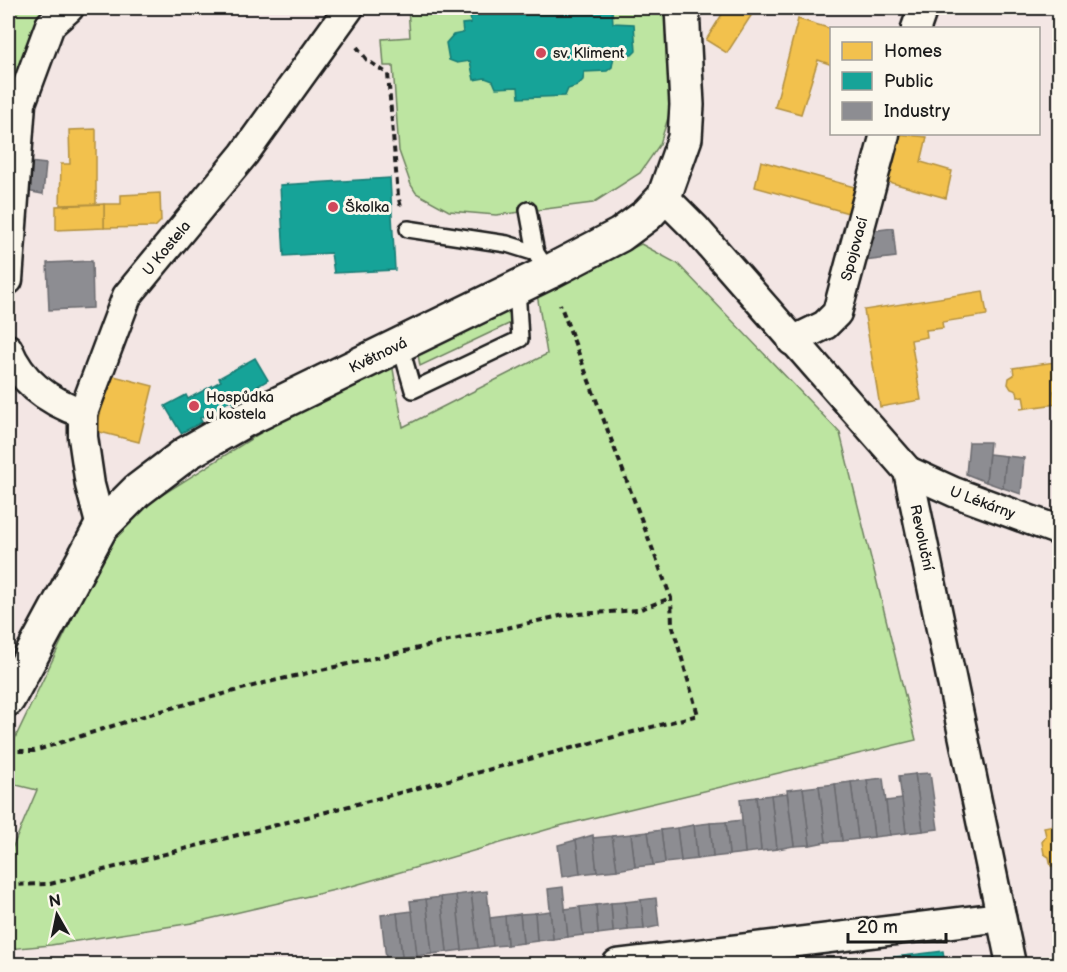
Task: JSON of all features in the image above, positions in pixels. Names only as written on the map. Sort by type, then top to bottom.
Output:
[{"type":"street","points":[[8,280],[21,103],[50,25],[69,8]]},
{"type":"street","name":"Květnová","points":[[8,699],[101,527],[137,491],[187,453],[245,420],[517,287],[543,262],[620,235],[647,215],[664,197],[685,138],[687,105],[682,8]]},
{"type":"street","points":[[916,27],[923,8]]},
{"type":"street","name":"U Kostela","points":[[101,527],[90,485],[83,437],[83,413],[127,296],[244,154],[346,12]]},
{"type":"street","name":"Spojovací","points":[[792,341],[825,325],[837,313],[885,135]]},
{"type":"street","name":"Revoluční","points":[[664,197],[696,229],[792,341],[874,429],[908,471],[1011,964]]},
{"type":"street","points":[[8,349],[14,366],[32,385],[59,405],[83,413]]},
{"type":"street","name":"U Lékárny","points":[[908,471],[954,492],[1059,531]]},
{"type":"street","points":[[617,964],[764,956],[1001,917]]},
{"type":"lane","points":[[528,210],[543,262]]},
{"type":"lane","points":[[408,229],[507,244],[543,262]]},
{"type":"lane","points":[[400,345],[413,390],[520,339],[517,287]]},
{"type":"path","points":[[346,12],[367,60],[388,74],[398,196],[408,229]]},
{"type":"path","points":[[8,885],[50,884],[698,715],[672,624],[671,598],[543,262]]},
{"type":"path","points":[[8,751],[34,751],[150,714],[264,683],[564,615],[638,610],[671,598]]},
{"type":"green space","points":[[8,8],[49,8],[8,121]]},
{"type":"green space","points":[[408,8],[666,8],[671,108],[660,144],[640,173],[593,203],[496,215],[449,211],[416,193],[399,151],[393,66],[384,66],[382,39],[410,37]]},
{"type":"green space","points":[[641,244],[678,264],[840,433],[916,740],[563,825],[352,886],[192,923],[51,945],[8,949],[8,858],[37,790],[8,783],[8,753],[106,548],[127,517],[308,403],[392,363],[403,427],[547,354],[537,294]]},
{"type":"green space","points":[[509,307],[513,322],[420,366],[417,349]]},
{"type":"building: Homes","points":[[726,8],[756,8],[727,53],[706,40]]},
{"type":"building: Homes","points":[[798,19],[830,28],[830,64],[818,60],[801,114],[775,107]]},
{"type":"building: Homes","points":[[96,129],[96,204],[60,205],[61,164],[70,164],[69,130]]},
{"type":"building: Homes","points":[[898,135],[927,137],[921,162],[952,171],[946,198],[885,181]]},
{"type":"building: Homes","points":[[761,161],[858,188],[852,214],[755,187]]},
{"type":"building: Homes","points":[[160,193],[161,221],[155,227],[104,228],[104,204],[121,204],[121,195]]},
{"type":"building: Homes","points":[[104,204],[104,228],[56,230],[56,206]]},
{"type":"building: Homes","points":[[983,291],[987,315],[942,322],[943,328],[926,330],[927,337],[911,340],[921,400],[880,407],[864,310]]},
{"type":"building: Homes","points":[[1055,362],[1059,391],[1054,391],[1056,404],[1020,409],[1025,407],[1023,396],[1018,397],[1017,391],[1011,389],[1008,384],[1009,378],[1014,375],[1013,368]]},
{"type":"building: Homes","points":[[110,375],[153,386],[139,442],[96,431]]},
{"type":"building: Homes","points":[[1060,824],[1060,865],[1051,866],[1049,857],[1044,854],[1042,842],[1046,836],[1044,827]]},
{"type":"building: Public","name":"sv. Kliment","points":[[497,8],[612,10],[613,23],[634,24],[636,51],[632,55],[614,56],[612,67],[607,71],[584,72],[583,80],[577,86],[568,89],[565,96],[519,98],[518,87],[496,88],[493,81],[485,78],[474,80],[470,61],[457,63],[449,60],[446,43],[453,35],[463,33],[462,24],[471,23],[470,16],[495,12]]},
{"type":"building: Public","points":[[390,178],[395,270],[334,273],[331,253],[284,256],[280,185]]},
{"type":"building: Public","points":[[255,358],[268,380],[258,386],[260,389],[233,404],[231,400],[200,418],[202,422],[181,433],[165,406],[186,395],[188,399],[221,381],[219,378]]},
{"type":"building: Public","points":[[943,951],[945,964],[863,964],[863,961]]},
{"type":"building: Industry","points":[[29,162],[46,164],[43,194],[26,191]]},
{"type":"building: Industry","points":[[893,228],[896,257],[863,261],[871,231]]},
{"type":"building: Industry","points":[[92,261],[93,308],[49,310],[47,263]]},
{"type":"building: Industry","points":[[969,442],[990,442],[986,482],[966,474]]},
{"type":"building: Industry","points":[[989,454],[1006,456],[1003,488],[986,482]]},
{"type":"building: Industry","points":[[1006,456],[1024,458],[1021,494],[1003,488]]},
{"type":"building: Industry","points":[[930,773],[938,829],[923,831],[915,774]]},
{"type":"building: Industry","points":[[915,774],[923,831],[906,833],[899,776]]},
{"type":"building: Industry","points":[[883,778],[890,835],[874,837],[867,780]]},
{"type":"building: Industry","points":[[867,780],[874,837],[858,839],[851,782]]},
{"type":"building: Industry","points":[[851,782],[858,839],[842,841],[835,784]]},
{"type":"building: Industry","points":[[835,784],[842,841],[826,842],[819,786]]},
{"type":"building: Industry","points":[[819,786],[826,842],[810,845],[803,788]]},
{"type":"building: Industry","points":[[803,788],[810,845],[794,846],[787,790]]},
{"type":"building: Industry","points":[[787,793],[794,846],[777,849],[771,795]]},
{"type":"building: Industry","points":[[771,795],[777,849],[761,851],[756,797]]},
{"type":"building: Industry","points":[[756,797],[761,851],[745,853],[740,799]]},
{"type":"building: Industry","points":[[902,799],[906,833],[890,835],[886,801]]},
{"type":"building: Industry","points":[[742,820],[745,853],[729,855],[726,822]]},
{"type":"building: Industry","points":[[726,822],[729,855],[713,857],[710,823]]},
{"type":"building: Industry","points":[[710,823],[713,857],[697,859],[694,825]]},
{"type":"building: Industry","points":[[694,825],[697,859],[681,861],[677,828]]},
{"type":"building: Industry","points":[[677,828],[681,861],[665,863],[661,830]]},
{"type":"building: Industry","points":[[661,830],[665,863],[653,865],[648,832]]},
{"type":"building: Industry","points":[[648,832],[653,865],[635,867],[631,834]]},
{"type":"building: Industry","points":[[631,834],[635,867],[617,870],[612,836]]},
{"type":"building: Industry","points":[[593,835],[597,872],[580,874],[576,840]]},
{"type":"building: Industry","points":[[612,836],[617,870],[597,872],[593,838]]},
{"type":"building: Industry","points":[[576,840],[580,874],[562,877],[558,845]]},
{"type":"building: Industry","points":[[563,887],[568,937],[553,939],[548,889]]},
{"type":"building: Industry","points":[[487,891],[493,946],[478,948],[471,893]]},
{"type":"building: Industry","points":[[471,893],[478,948],[462,950],[456,895]]},
{"type":"building: Industry","points":[[456,895],[462,950],[447,952],[441,897]]},
{"type":"building: Industry","points":[[441,897],[447,952],[432,954],[426,899]]},
{"type":"building: Industry","points":[[656,898],[659,926],[644,929],[641,900]]},
{"type":"building: Industry","points":[[426,899],[432,954],[417,956],[410,901]]},
{"type":"building: Industry","points":[[641,900],[644,929],[628,930],[625,902]]},
{"type":"building: Industry","points":[[625,902],[628,930],[613,932],[611,903]]},
{"type":"building: Industry","points":[[611,903],[613,932],[598,934],[596,905]]},
{"type":"building: Industry","points":[[596,905],[598,934],[583,935],[580,907]]},
{"type":"building: Industry","points":[[580,907],[583,935],[568,937],[565,909]]},
{"type":"building: Industry","points":[[412,911],[417,956],[402,957],[397,913]]},
{"type":"building: Industry","points":[[550,911],[553,939],[537,941],[535,913]]},
{"type":"building: Industry","points":[[397,913],[402,957],[386,959],[381,915]]},
{"type":"building: Industry","points":[[535,913],[537,941],[523,943],[520,914]]},
{"type":"building: Industry","points":[[520,914],[523,943],[507,945],[505,916]]},
{"type":"building: Industry","points":[[505,916],[507,945],[493,946],[490,918]]},
{"type":"place","name":"sv. Kliment","points":[[541,53]]},
{"type":"place","name":"Školka","points":[[333,207]]},
{"type":"place","name":"Hospůdka u kostela","points":[[194,406]]}]
